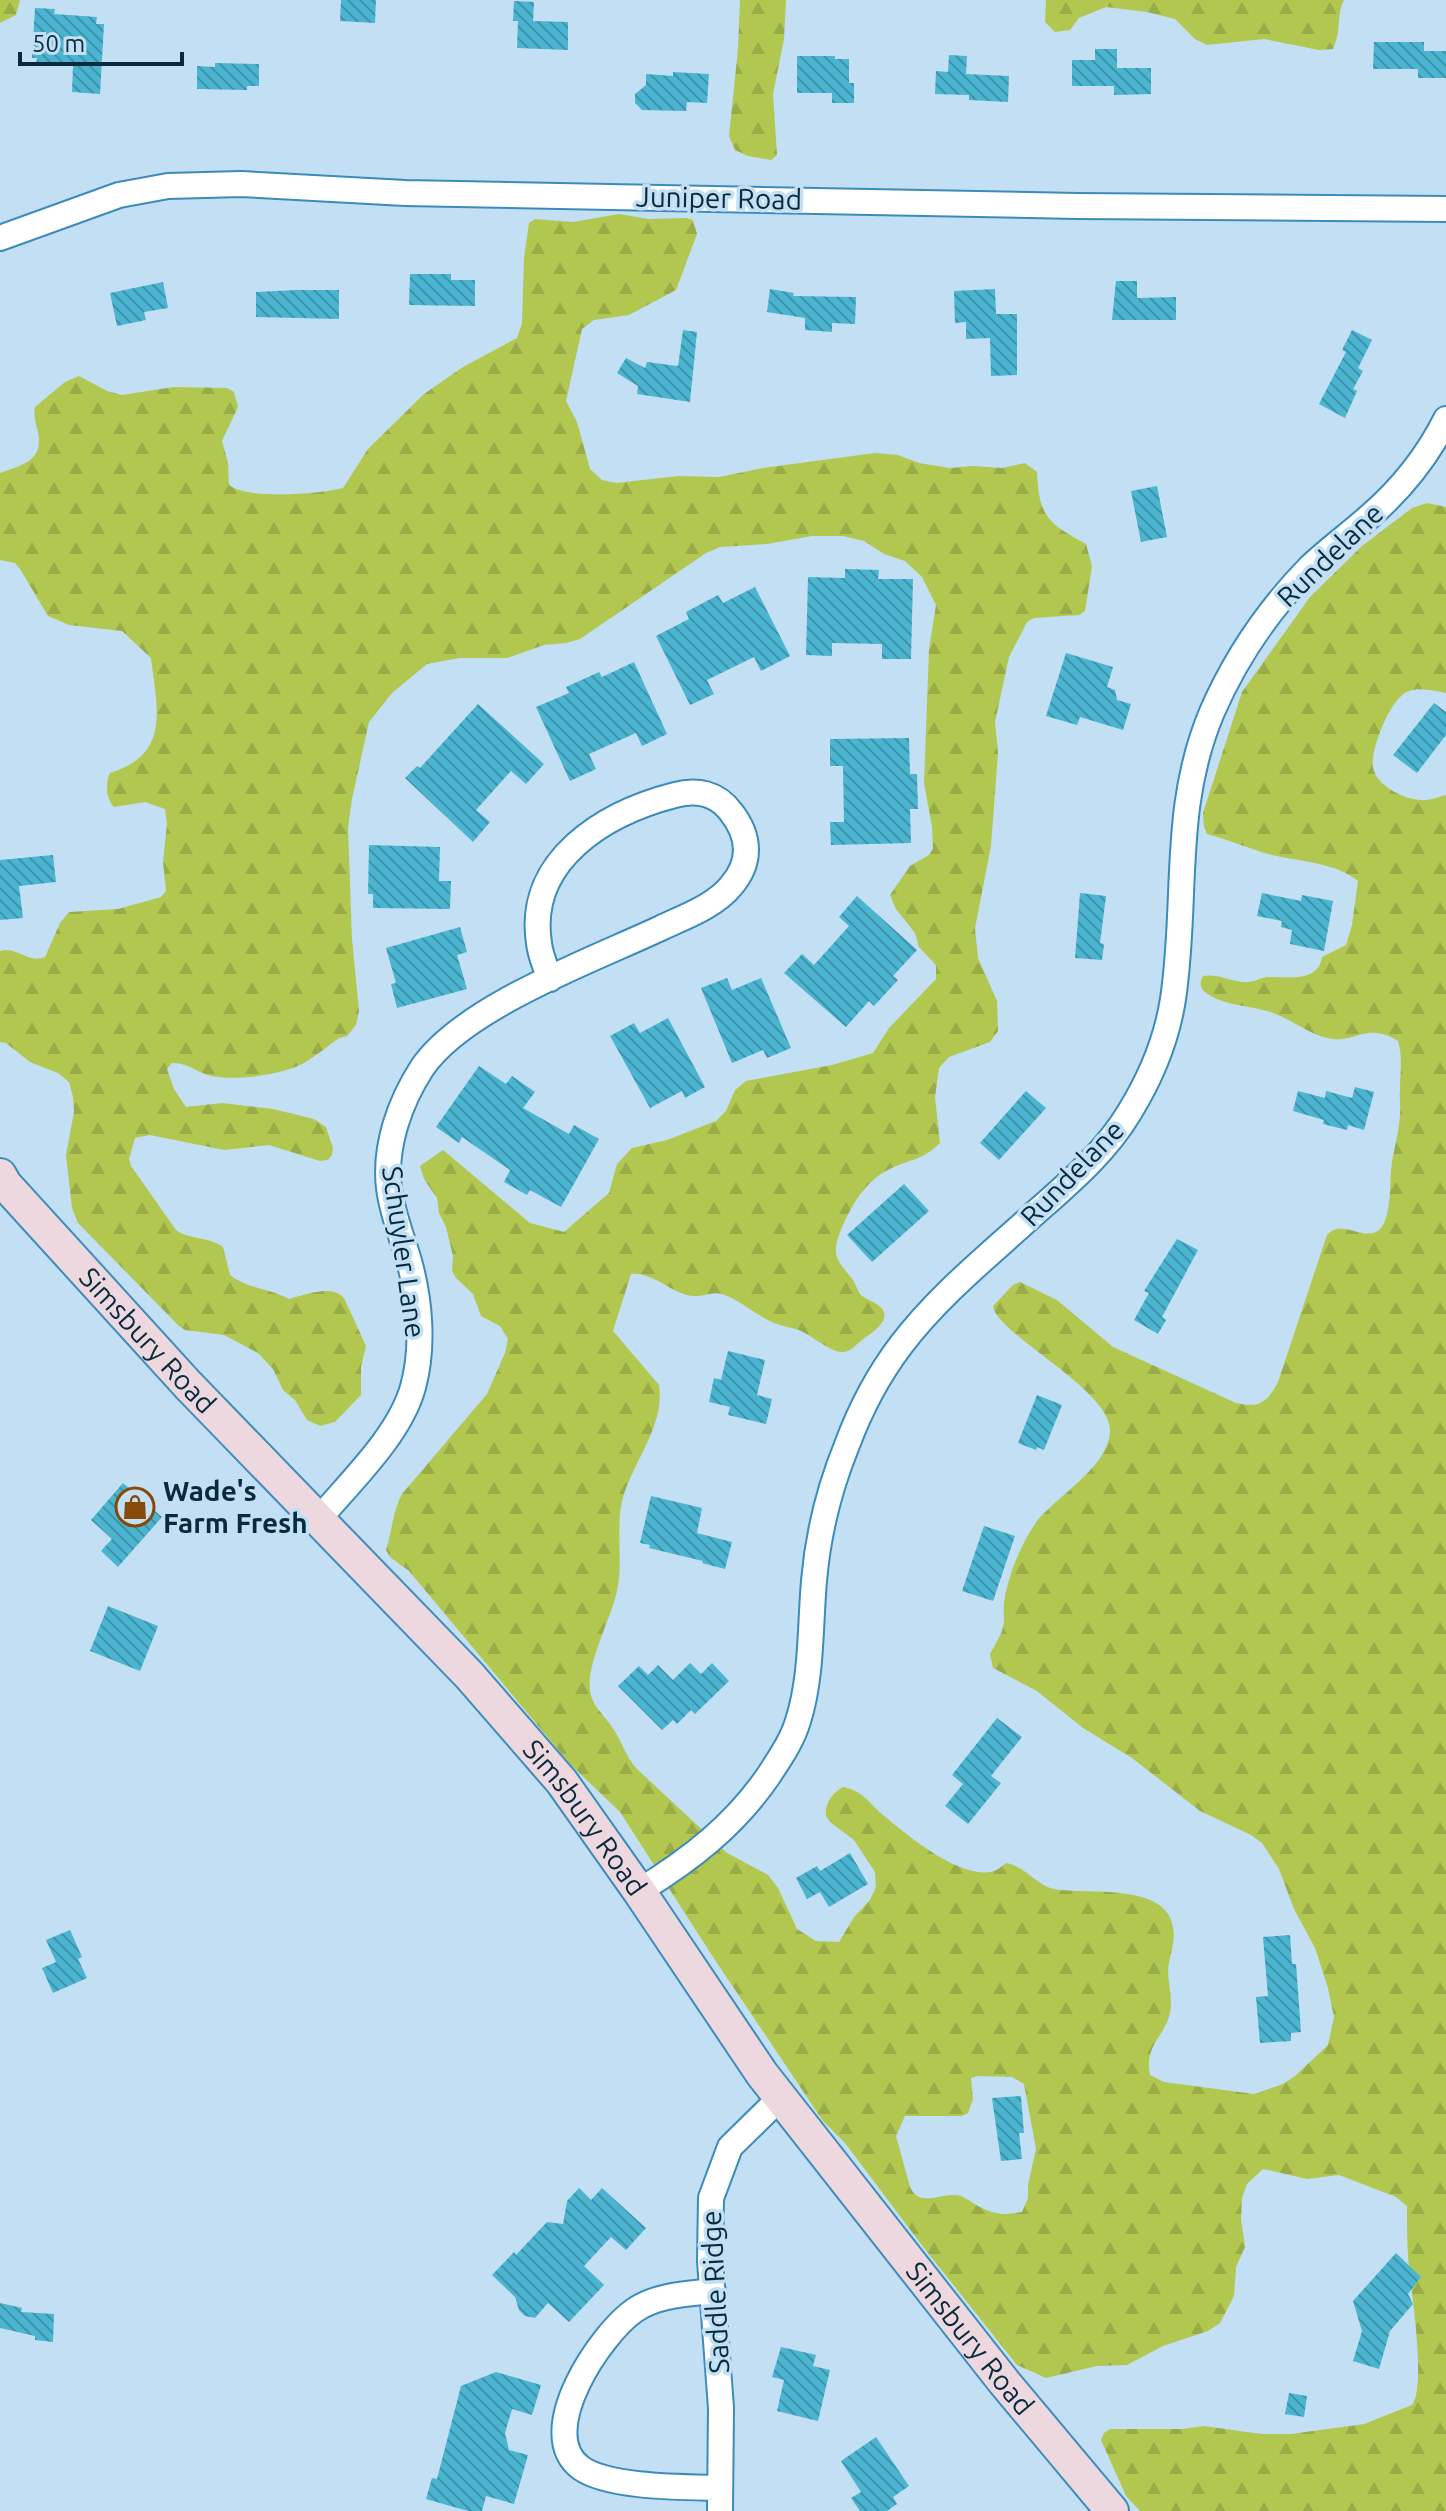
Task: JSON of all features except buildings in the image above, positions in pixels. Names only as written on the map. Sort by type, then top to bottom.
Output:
[{"type":"main road","name":"Simsbury Road","points":[[2,1183],[177,1373],[469,1675],[552,1771],[639,1891],[780,2098],[1012,2393],[1112,2511]]},
{"type":"street","name":"Juniper Road","points":[[0,238],[119,195],[168,186],[241,184],[418,193],[1078,206],[1446,209]]},
{"type":"street","name":"Rundelane","points":[[639,1891],[681,1865],[718,1834],[750,1802],[786,1749],[798,1722],[805,1688],[817,1547],[829,1490],[869,1396],[901,1345],[935,1306],[1081,1172],[1113,1137],[1141,1092],[1163,1039],[1173,997],[1185,813],[1209,719],[1224,687],[1283,597],[1323,555],[1375,512],[1420,463],[1446,419]]},
{"type":"street","name":"Schuyler Lane","points":[[318,1520],[390,1434],[403,1414],[413,1387],[419,1317],[410,1264],[395,1220],[388,1184],[391,1145],[402,1108],[422,1068],[444,1044],[494,1008],[669,924],[726,891],[742,869],[747,846],[745,833],[722,801],[700,792],[671,796],[602,826],[572,847],[548,877],[540,903],[539,945],[550,979]]},
{"type":"street","name":"Saddle Ridge","points":[[720,2499],[721,2408],[709,2212],[711,2198],[721,2165],[738,2138],[780,2098]]},
{"type":"street","points":[[713,2291],[655,2300],[624,2319],[601,2344],[577,2384],[567,2413],[566,2431],[572,2457],[577,2465],[590,2473],[720,2499]]},
{"type":"green space","points":[[0,0],[20,0],[16,15],[0,23]]},
{"type":"green space","points":[[740,0],[786,0],[784,39],[773,94],[777,155],[771,160],[735,150],[729,136]]},
{"type":"green space","points":[[1046,0],[1344,0],[1333,49],[1319,50],[1264,39],[1207,45],[1195,39],[1175,19],[1106,7],[1079,18],[1070,30],[1055,32],[1045,22]]},
{"type":"green space","points":[[619,214],[648,219],[686,218],[693,220],[697,234],[676,290],[629,315],[594,320],[582,329],[566,401],[577,422],[590,469],[602,480],[616,483],[679,476],[719,477],[875,453],[898,455],[919,463],[950,468],[1002,468],[1025,463],[1037,472],[1040,499],[1048,517],[1086,544],[1092,566],[1085,611],[1079,615],[1034,618],[1027,622],[1009,657],[995,722],[998,753],[991,846],[975,928],[978,958],[997,1001],[998,1031],[990,1042],[949,1057],[939,1068],[935,1097],[940,1143],[919,1157],[886,1171],[870,1183],[851,1209],[836,1245],[839,1261],[862,1296],[883,1310],[880,1325],[850,1350],[840,1352],[799,1330],[773,1323],[722,1294],[687,1295],[652,1278],[631,1274],[613,1331],[659,1385],[660,1399],[654,1427],[621,1506],[619,1579],[592,1668],[591,1696],[637,1769],[727,1853],[768,1875],[778,1888],[797,1929],[816,1941],[839,1942],[876,1887],[875,1872],[854,1840],[826,1816],[830,1799],[843,1787],[860,1794],[933,1853],[963,1868],[990,1872],[1006,1863],[1054,1889],[1123,1893],[1156,1903],[1167,1913],[1174,1933],[1168,1970],[1170,2013],[1152,2049],[1149,2065],[1150,2075],[1164,2082],[1254,2094],[1283,2084],[1328,2045],[1334,2017],[1328,1988],[1315,1948],[1294,1909],[1279,1869],[1262,1843],[1200,1811],[1132,1758],[1083,1728],[1037,1691],[993,1668],[990,1654],[1002,1630],[1008,1582],[1024,1542],[1043,1514],[1091,1470],[1107,1445],[1110,1431],[1106,1415],[1093,1398],[1013,1332],[999,1318],[993,1306],[1013,1285],[1020,1282],[1057,1300],[1113,1347],[1236,1403],[1256,1404],[1270,1395],[1278,1382],[1327,1235],[1339,1229],[1373,1233],[1383,1225],[1388,1211],[1400,1115],[1401,1059],[1398,1041],[1377,1033],[1346,1039],[1327,1038],[1270,1012],[1212,997],[1201,984],[1203,976],[1248,982],[1267,977],[1308,975],[1319,966],[1322,957],[1346,945],[1358,881],[1336,869],[1273,855],[1207,834],[1203,813],[1242,692],[1310,597],[1362,546],[1412,508],[1427,503],[1446,507],[1446,693],[1418,689],[1402,695],[1383,724],[1373,767],[1379,780],[1399,794],[1424,800],[1446,795],[1446,2511],[1140,2511],[1126,2496],[1101,2440],[1110,2429],[1204,2426],[1261,2434],[1291,2434],[1364,2424],[1412,2405],[1418,2378],[1418,2357],[1408,2256],[1407,2206],[1396,2197],[1339,2175],[1307,2179],[1263,2169],[1247,2184],[1242,2198],[1245,2247],[1236,2267],[1234,2296],[1220,2323],[1208,2331],[1163,2346],[1127,2365],[1097,2366],[1046,2378],[1017,2365],[845,2143],[823,2121],[620,1812],[570,1764],[409,1571],[390,1557],[386,1550],[402,1494],[487,1394],[508,1339],[500,1326],[481,1316],[473,1294],[452,1271],[453,1256],[446,1227],[439,1213],[437,1198],[424,1179],[420,1166],[443,1150],[530,1223],[564,1232],[609,1193],[617,1164],[632,1148],[667,1140],[716,1121],[726,1111],[735,1090],[746,1081],[832,1065],[873,1053],[889,1028],[936,979],[936,965],[919,947],[915,933],[896,909],[890,895],[910,866],[929,855],[933,849],[924,783],[929,649],[936,605],[922,577],[905,561],[884,554],[864,541],[843,536],[812,536],[767,544],[720,547],[706,553],[580,639],[544,645],[507,658],[460,658],[427,664],[392,693],[369,722],[348,828],[352,939],[359,1011],[356,1025],[347,1036],[339,1038],[304,1063],[272,1074],[222,1077],[207,1075],[178,1063],[172,1063],[167,1069],[174,1089],[186,1107],[222,1103],[273,1109],[314,1119],[326,1127],[333,1148],[332,1155],[328,1160],[320,1161],[269,1145],[224,1150],[150,1135],[135,1138],[129,1159],[176,1230],[223,1247],[230,1275],[237,1280],[289,1299],[325,1291],[344,1298],[366,1346],[361,1367],[361,1395],[335,1422],[320,1426],[307,1420],[295,1400],[283,1390],[273,1369],[258,1353],[224,1335],[185,1330],[179,1326],[78,1223],[72,1208],[66,1155],[74,1112],[69,1082],[0,1042],[0,951],[39,959],[45,957],[60,923],[69,912],[118,909],[161,897],[166,891],[163,862],[167,824],[165,809],[145,802],[114,807],[107,791],[110,773],[130,765],[143,754],[156,728],[151,658],[122,631],[69,625],[48,616],[15,563],[0,560],[0,473],[30,460],[38,450],[35,407],[65,382],[79,376],[107,391],[122,395],[174,387],[227,388],[234,392],[238,407],[222,441],[228,463],[229,485],[238,490],[267,494],[302,494],[343,488],[368,449],[424,394],[463,367],[517,338],[522,324],[524,258],[529,223],[535,219],[573,222]],"holes":[[[1012,2077],[1024,2084],[1036,2149],[1028,2198],[1022,2212],[991,2212],[958,2195],[924,2198],[914,2193],[896,2136],[905,2116],[962,2116],[968,2113],[973,2099],[971,2078]]]},
{"type":"place","name":"Wade's Farm Fresh","points":[[135,1507]]}]
